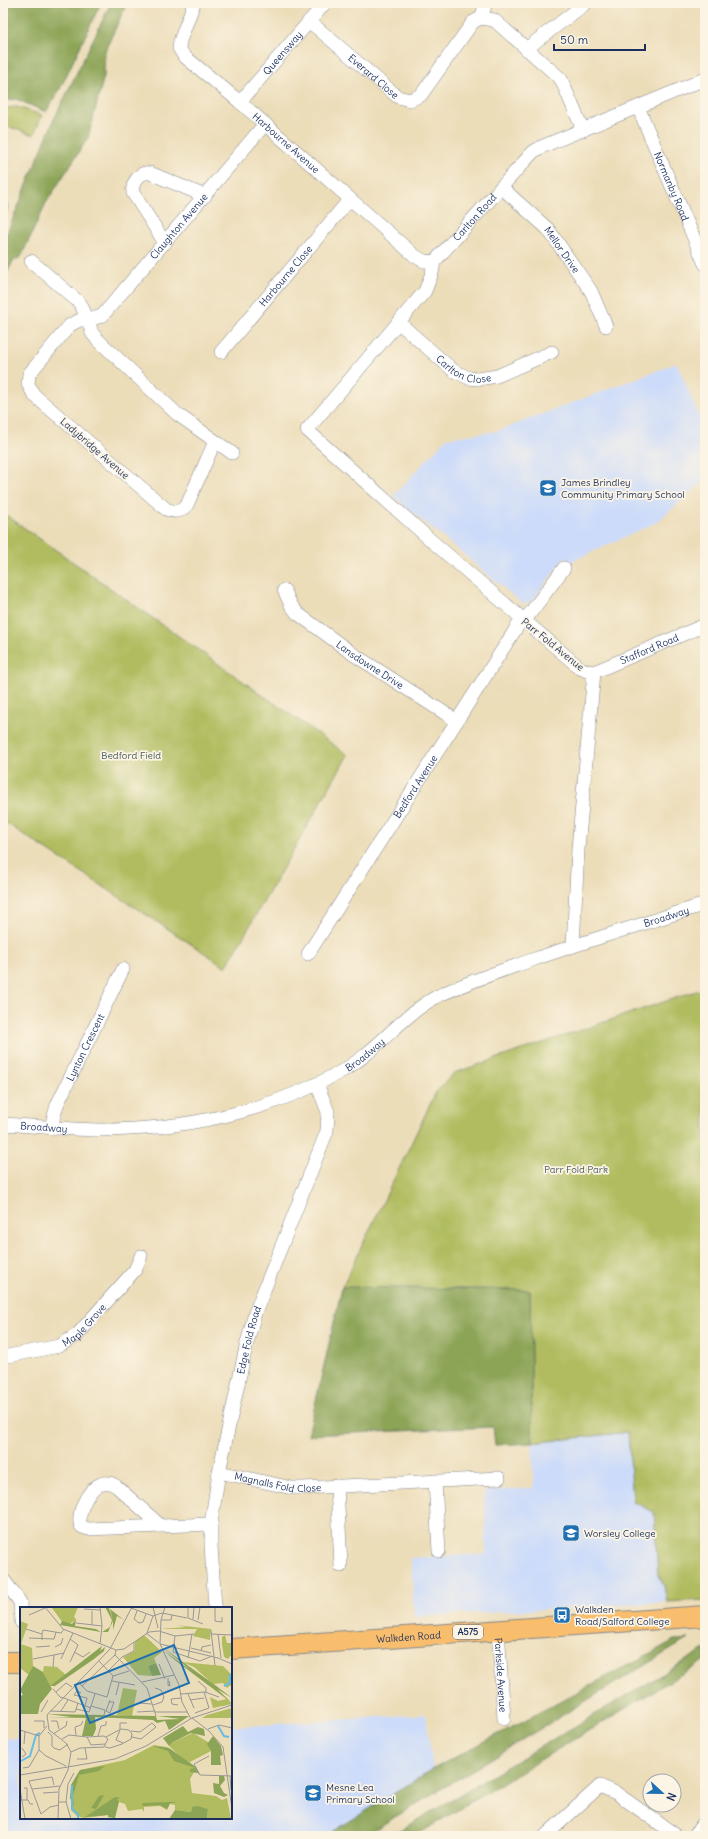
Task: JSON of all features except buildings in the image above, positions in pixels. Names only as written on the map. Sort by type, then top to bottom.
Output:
[{"type":"main road","name":"Walkden Road","points":[[232,1649],[705,1616]]},
{"type":"main road","points":[[3,1662],[20,1662]]},
{"type":"street","name":"Harbourne Avenue","points":[[194,3],[180,41],[180,52],[240,102],[415,256],[424,261],[434,262]]},
{"type":"street","name":"Queensway","points":[[240,102],[325,3]]},
{"type":"street","name":"Everard Close","points":[[309,21],[398,97],[410,100],[417,99],[421,95],[473,22],[480,18],[486,3]]},
{"type":"street","points":[[526,49],[586,3]]},
{"type":"street","points":[[480,18],[494,20],[561,79],[583,130]]},
{"type":"street","name":"Carlton Road","points":[[306,430],[425,290],[434,262],[532,152],[705,80]]},
{"type":"street","name":"Normanby Road","points":[[638,107],[705,264]]},
{"type":"street","name":"Claughton Avenue","points":[[88,320],[98,319],[106,313],[265,124]]},
{"type":"street","points":[[165,243],[133,193],[133,184],[141,175],[146,173],[205,196]]},
{"type":"street","name":"Mellor Drive","points":[[501,187],[548,229],[591,291],[606,326]]},
{"type":"street","name":"Harbourne Close","points":[[221,352],[350,199]]},
{"type":"street","points":[[31,261],[80,303],[92,333],[97,339],[177,414],[232,453]]},
{"type":"street","name":"Ladybridge Avenue","points":[[88,320],[80,320],[70,325],[33,367],[29,374],[28,381],[29,388],[34,395],[166,509],[172,511],[178,511],[187,504],[214,441]]},
{"type":"street","name":"Carlton Close","points":[[398,322],[454,371],[469,378],[478,379],[497,376],[537,352],[552,352]]},
{"type":"street","name":"Parr Fold Avenue","points":[[306,430],[580,668],[594,672],[578,849],[573,946]]},
{"type":"street","name":"Bedford Avenue","points":[[308,954],[457,721],[524,620],[564,568]]},
{"type":"street","name":"Lansdowne Drive","points":[[284,598],[297,613],[353,654],[457,721]]},
{"type":"street","name":"Stafford Road","points":[[594,672],[705,625]]},
{"type":"street","name":"Broadway","points":[[3,1124],[96,1130],[129,1129],[191,1123],[252,1108],[317,1084],[358,1061],[408,1016],[437,997],[473,981],[573,946],[705,904]]},
{"type":"street","name":"Lynton Crescent","points":[[51,1127],[57,1105],[123,969]]},
{"type":"street","name":"Edge Fold Road","points":[[215,1607],[210,1545],[211,1524],[219,1472],[246,1347],[255,1313],[327,1131],[328,1112],[317,1084]]},
{"type":"street","name":"Maple Grove","points":[[3,1357],[59,1346],[77,1335],[134,1270],[141,1256]]},
{"type":"street","name":"Magnalls Fold Close","points":[[219,1472],[292,1488],[499,1478]]},
{"type":"street","points":[[436,1481],[440,1551]]},
{"type":"street","points":[[160,1525],[116,1486],[108,1483],[97,1486],[90,1491],[86,1497],[80,1517],[82,1527],[88,1529],[211,1524]]},
{"type":"street","name":"Magnalls Fold Close","points":[[337,1486],[341,1566]]},
{"type":"street","points":[[3,1579],[20,1602],[20,1607]]},
{"type":"street","name":"Parkside Avenue","points":[[498,1630],[504,1719]]},
{"type":"street","points":[[545,1836],[600,1786],[616,1793],[677,1836]]},
{"type":"street","points":[[694,1836],[705,1821]]},
{"type":"shaded area","name":"James Brindley Community Primary School","points":[[677,363],[705,431],[705,480],[657,522],[571,562],[565,557],[531,602],[523,604],[393,496],[447,438],[498,431]]},
{"type":"shaded area","name":"Worsley College","points":[[628,1432],[633,1502],[654,1511],[658,1575],[664,1586],[667,1602],[414,1617],[411,1558],[486,1554],[484,1491],[534,1488],[532,1443]]},
{"type":"shaded area","name":"Mesne Lea Primary School","points":[[426,1714],[433,1769],[326,1836],[3,1836],[3,1738],[20,1739],[20,1819],[232,1819],[232,1727]]},
{"type":"green space","points":[[3,3],[101,3],[59,91],[46,112],[16,99],[3,101]]},
{"type":"green space","points":[[111,3],[127,3],[105,51],[104,76],[88,138],[46,203],[21,257],[13,261],[3,281],[3,243],[54,119]]},
{"type":"green space","points":[[17,107],[42,115],[34,135],[3,125],[3,108]]},
{"type":"green space","points":[[6,195],[8,208],[3,220],[3,202]]},
{"type":"green space","name":"Bedford Field","points":[[3,513],[348,755],[226,967],[3,821]]},
{"type":"green space","name":"Parr Fold Park","points":[[705,988],[705,1600],[667,1602],[664,1586],[658,1575],[654,1512],[633,1502],[628,1432],[532,1443],[530,1290],[342,1287],[436,1092],[454,1073]]},
{"type":"green space","points":[[342,1287],[530,1290],[532,1443],[495,1445],[493,1427],[308,1435]]},
{"type":"green space","points":[[688,1639],[364,1836],[326,1836],[433,1769],[675,1640]]},
{"type":"green space","points":[[705,1649],[705,1660],[415,1836],[390,1836]]},
{"type":"place","name":"James Brindley Community Primary School","points":[[548,488]]},
{"type":"place","name":"Worsley College","points":[[571,1533]]},
{"type":"place","name":"Walkden Road/Salford College","points":[[562,1615]]},
{"type":"place","name":"Mesne Lea Primary School","points":[[313,1793]]}]
